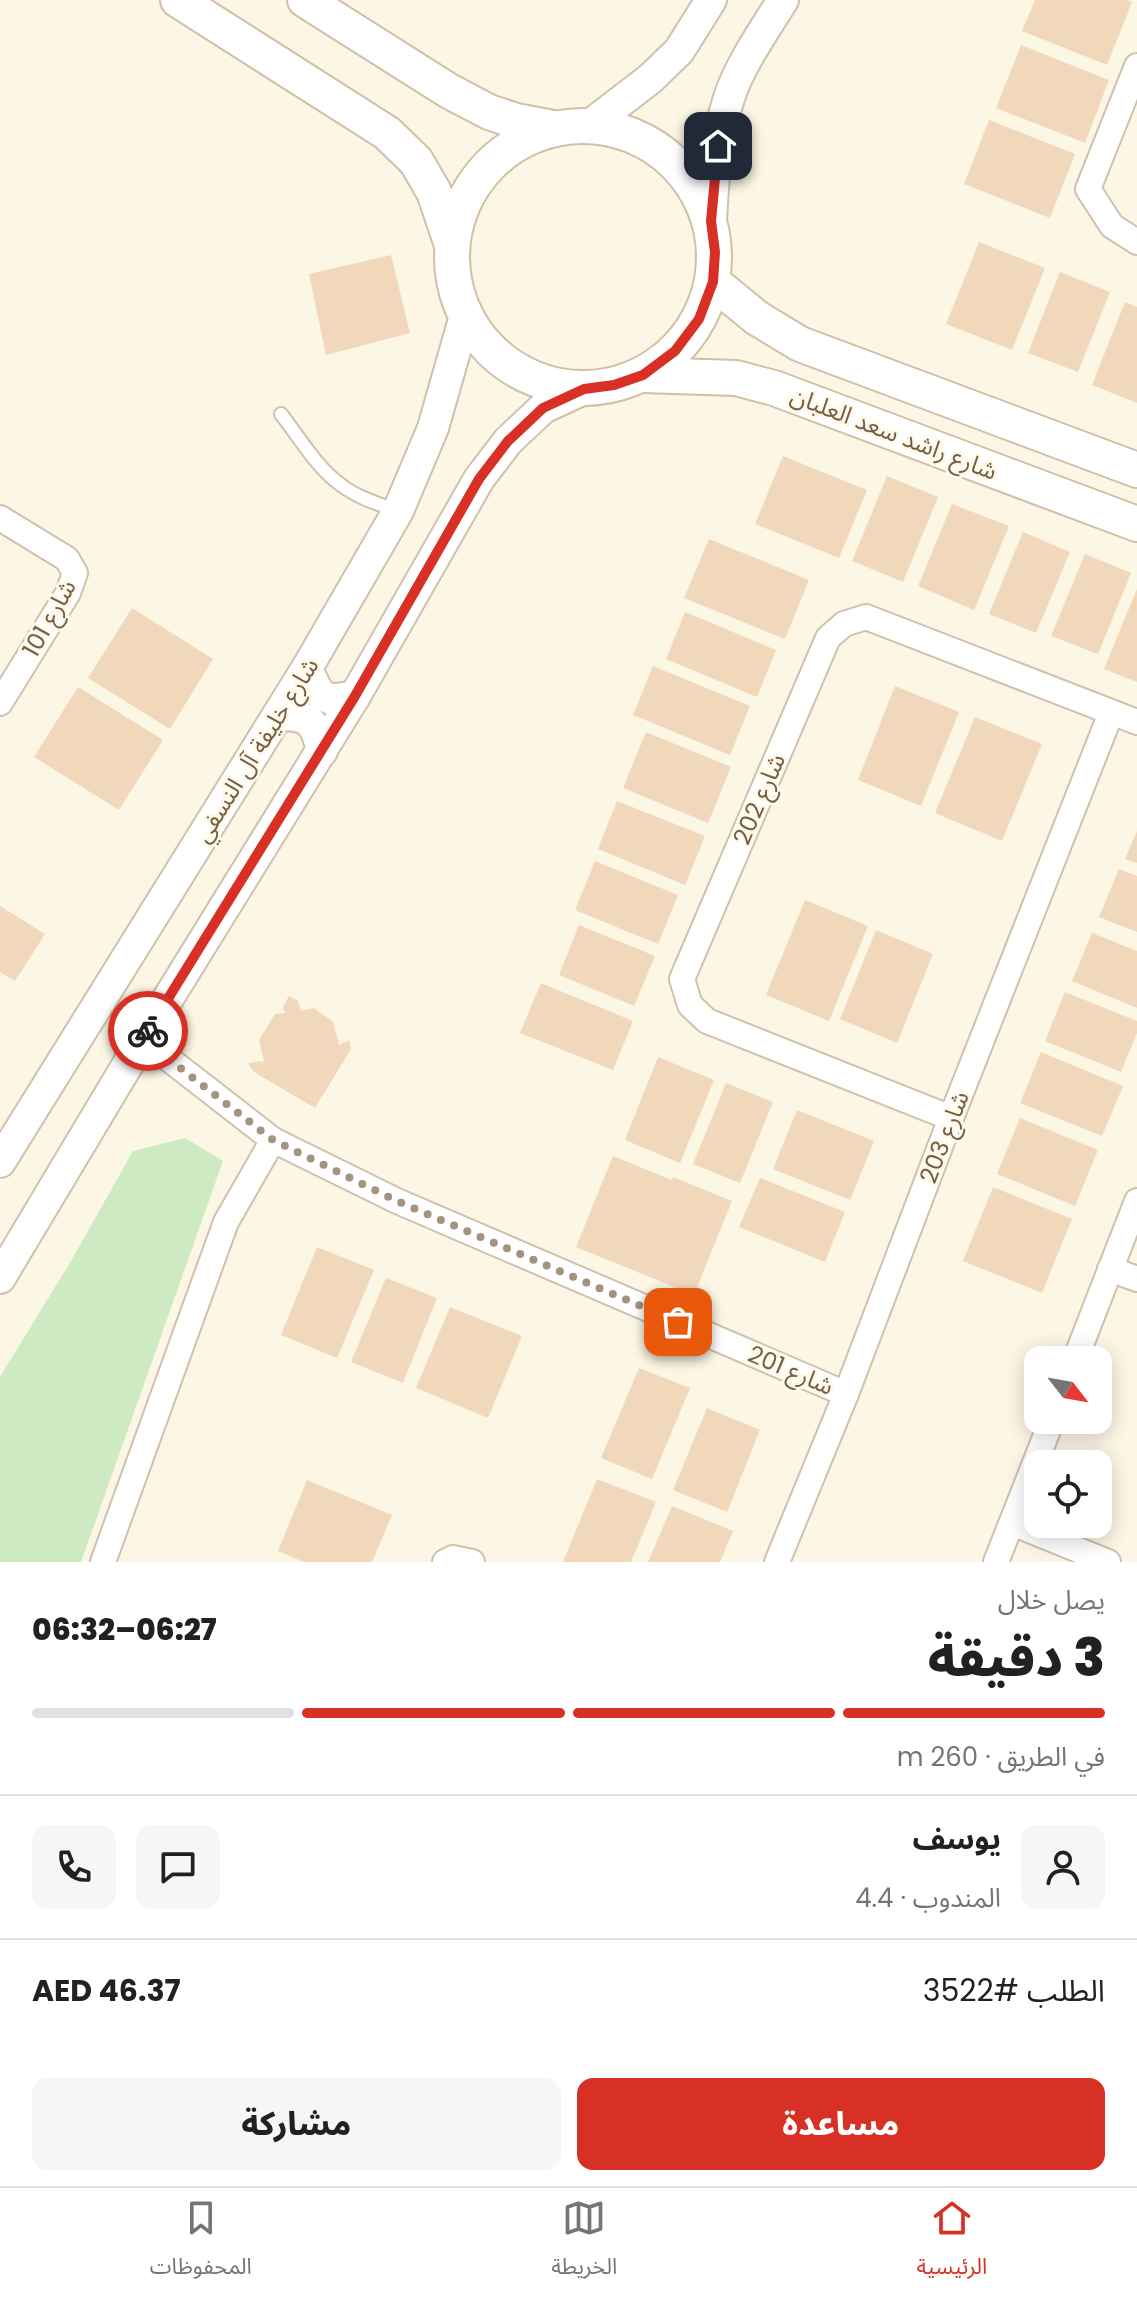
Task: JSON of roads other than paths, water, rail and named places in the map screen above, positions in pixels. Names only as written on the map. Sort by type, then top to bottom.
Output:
[{"type":"main road","points":[[178,0],[387,133],[416,161],[434,192],[452,245],[455,286],[465,316],[486,346],[514,370],[547,384],[584,389],[614,385],[643,375],[675,351],[699,319],[713,282],[715,252],[711,221],[694,184],[666,154],[631,133],[590,125],[553,128],[515,144],[484,171],[462,206],[452,245]]},
{"type":"main road","points":[[305,0],[449,91],[489,112],[553,128]]},
{"type":"main road","name":"شارع راشد سعد العلبان","points":[[713,282],[757,318],[800,344],[1137,470]]},
{"type":"main road","name":"شارع راشد سعد العلبان","points":[[643,375],[736,378],[774,388],[1137,524]]},
{"type":"street","points":[[590,125],[650,79],[679,51],[711,0]]},
{"type":"street","points":[[711,221],[713,175],[729,96],[783,0]]},
{"type":"street","points":[[1137,66],[1088,189],[1112,226],[1137,242]]},
{"type":"street","name":"شارع خليفة آل النسفي","points":[[0,1162],[307,668],[398,511],[433,428],[465,316]]},
{"type":"street","points":[[0,1278],[355,696],[479,479],[508,441],[543,408],[584,389]]},
{"type":"street","name":"شارع 101","points":[[0,518],[67,559],[75,573],[68,593],[0,703]]},
{"type":"street","name":"شارع 202","points":[[951,1118],[707,1021],[690,1005],[682,979],[828,638],[844,624],[866,617],[1137,722]]},
{"type":"street","points":[[307,668],[324,698],[335,700],[355,696]]},
{"type":"street","name":"شارع 203","points":[[777,1562],[846,1394],[1111,713]]},
{"type":"street","points":[[278,715],[297,715],[309,720],[317,729],[322,751]]},
{"type":"street","name":"شارع 201","points":[[143,1039],[273,1140],[397,1201],[846,1394]]},
{"type":"street","points":[[103,1562],[226,1222],[273,1140]]},
{"type":"street","points":[[1080,1346],[1137,1201]]},
{"type":"street","points":[[1110,1269],[1137,1279]]},
{"type":"street","points":[[996,1562],[1047,1434]]},
{"type":"street","points":[[1012,1523],[1108,1562]]},
{"type":"street","points":[[445,1562],[453,1558],[472,1562]]},
{"type":"lane","points":[[281,414],[325,471],[339,484],[356,495],[398,511]]}]
